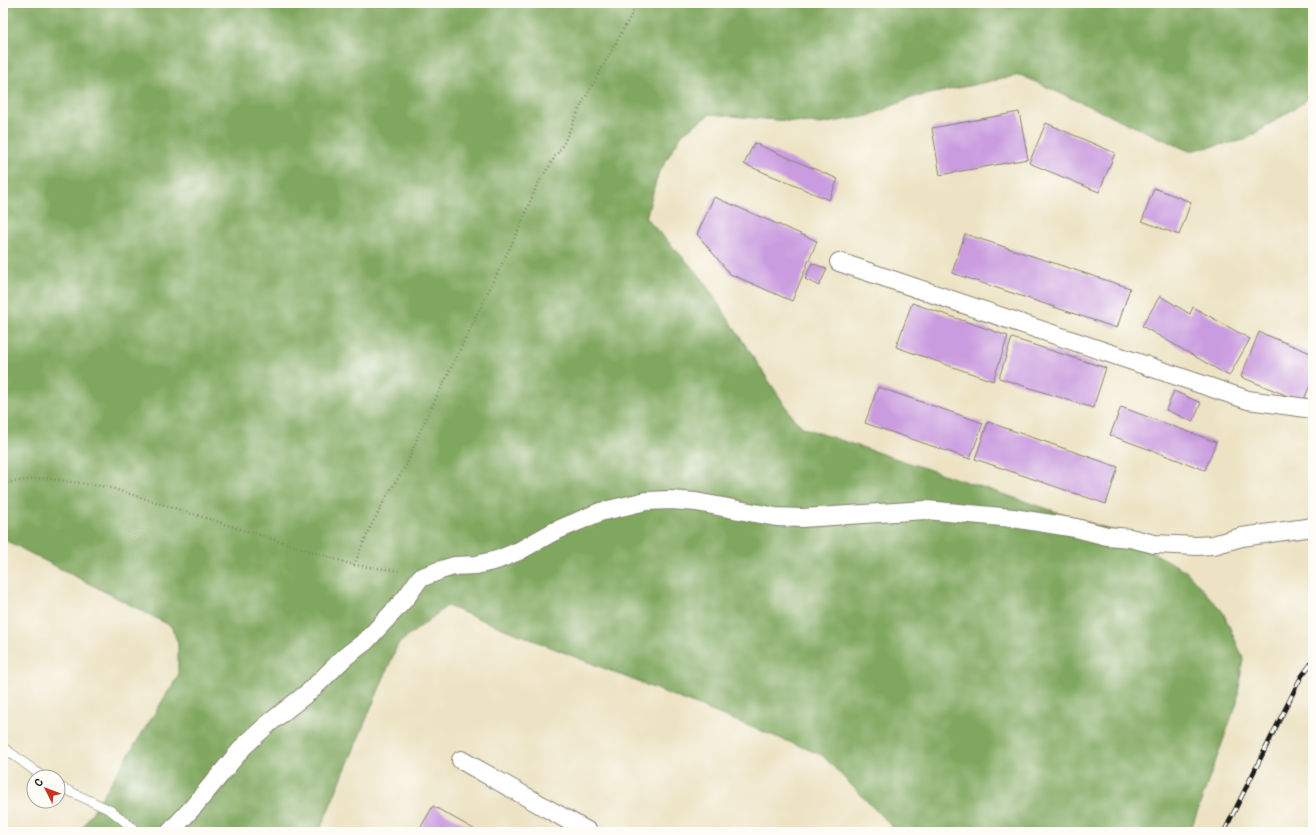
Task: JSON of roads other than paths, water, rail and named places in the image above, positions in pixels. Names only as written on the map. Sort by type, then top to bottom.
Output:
[{"type":"street","points":[[839,262],[1248,400],[1313,409]]},
{"type":"street","points":[[170,832],[194,806],[244,746],[268,724],[310,691],[346,656],[366,640],[405,598],[420,578],[454,566],[476,565],[497,560],[519,551],[553,532],[600,512],[646,502],[672,500],[696,502],[776,517],[802,518],[926,510],[981,514],[1076,528],[1108,536],[1130,538],[1154,544],[1197,546],[1213,545],[1242,537],[1313,527]]},
{"type":"street","points":[[461,760],[589,832]]},
{"type":"lane","points":[[3,747],[32,769]]},
{"type":"lane","points":[[66,790],[110,810],[138,832]]},
{"type":"railway","points":[[1224,832],[1301,677],[1313,661]]}]
